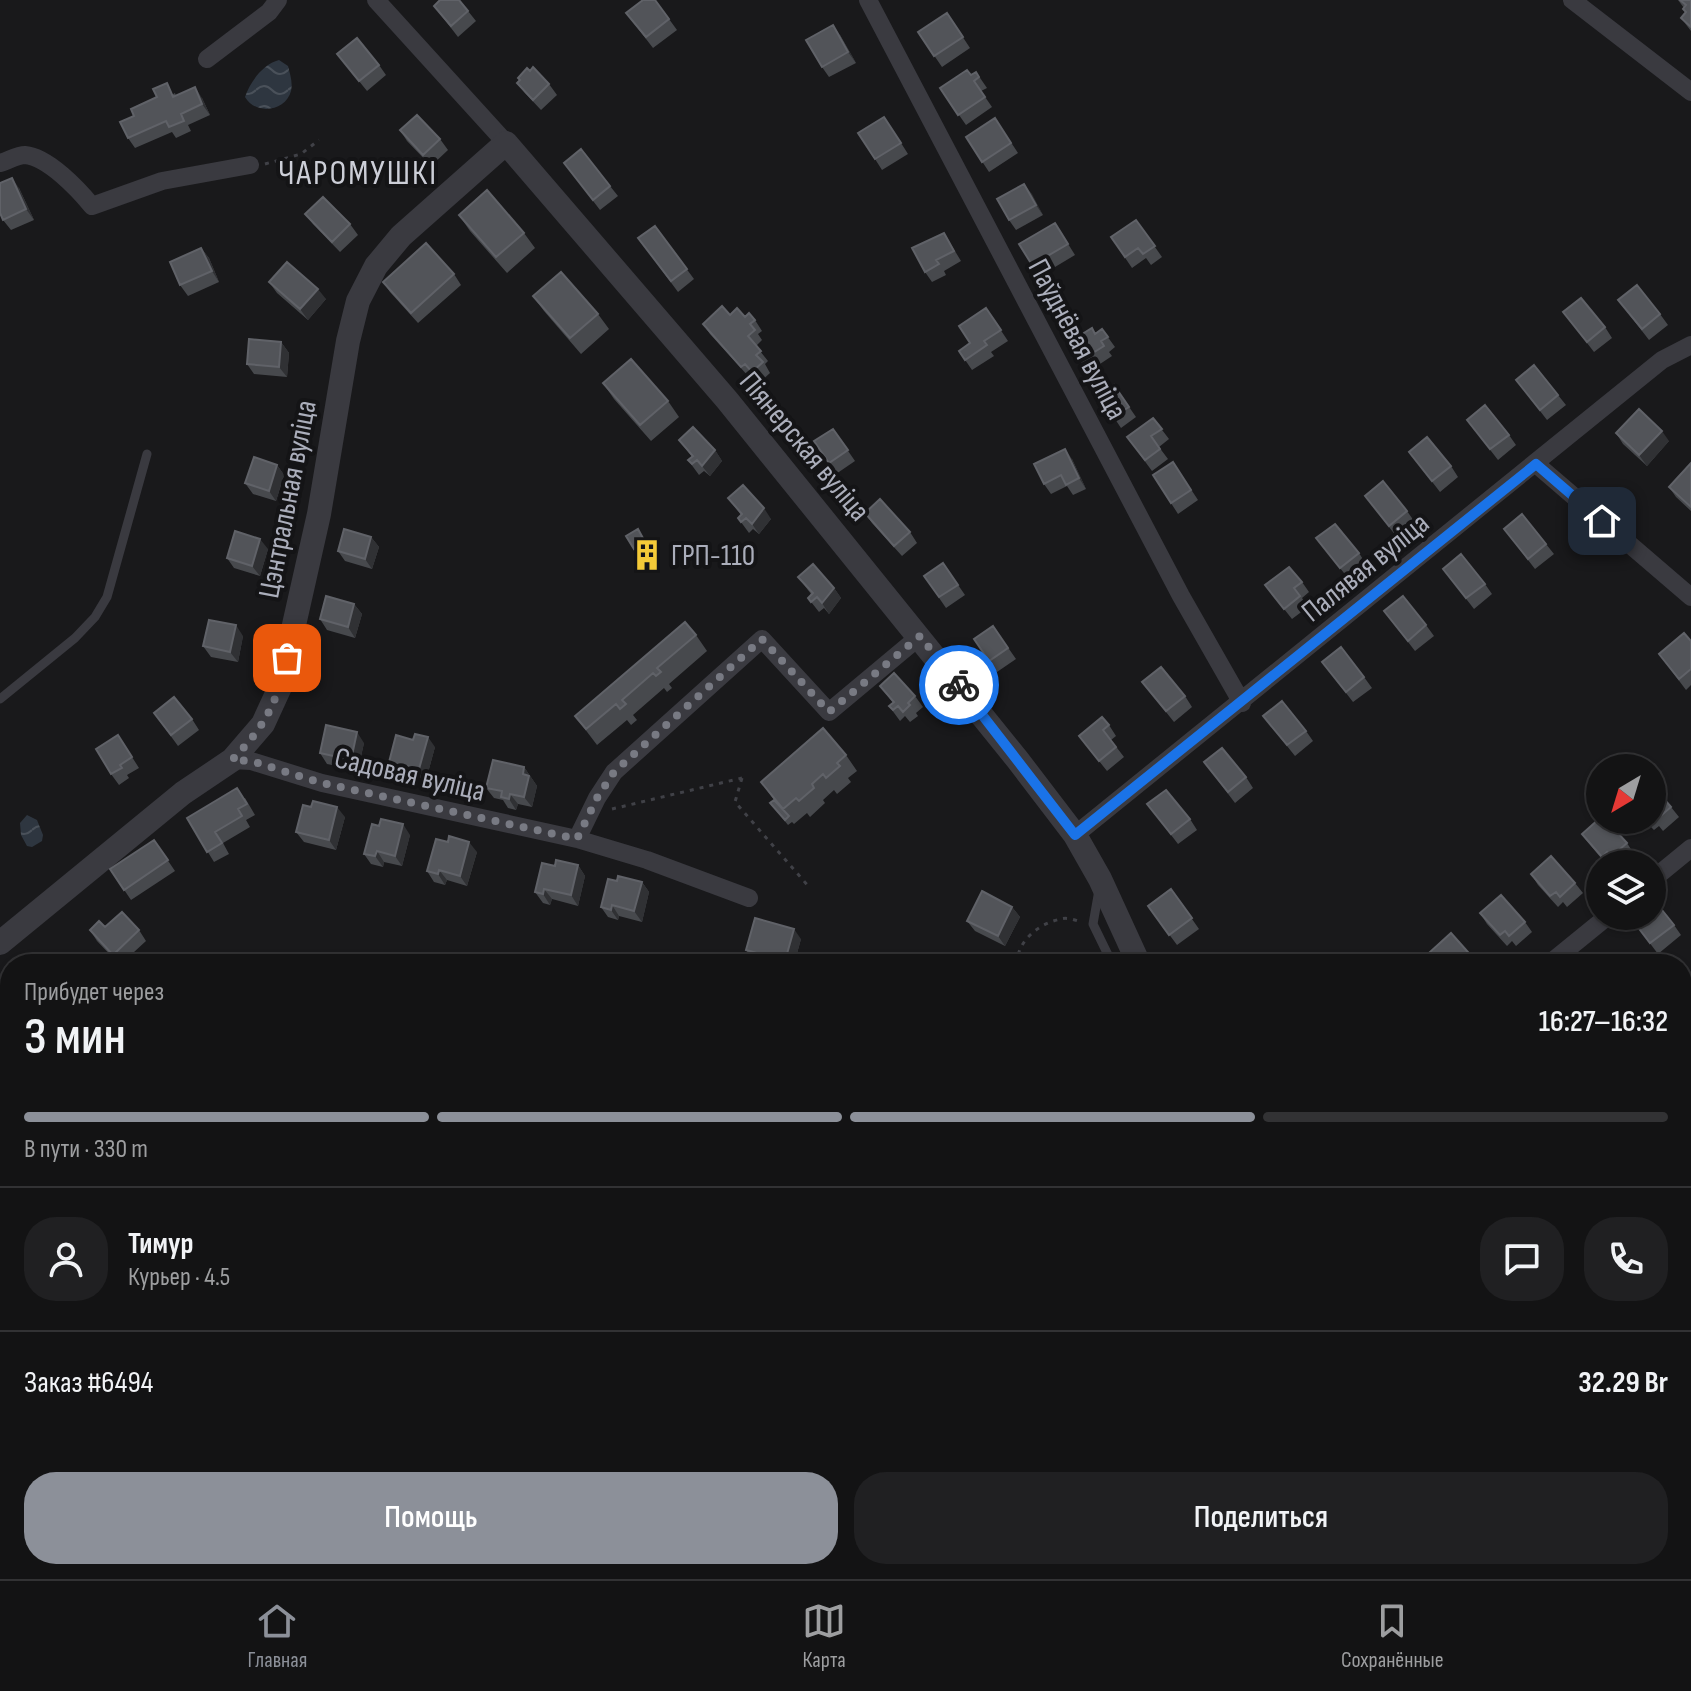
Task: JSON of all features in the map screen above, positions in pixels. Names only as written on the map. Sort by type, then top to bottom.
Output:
[{"type":"street","points":[[207,59],[269,12],[278,0]]},
{"type":"street","name":"Піянерская вуліца","points":[[376,0],[506,143],[727,400],[920,636],[1075,835],[1100,879],[1134,954]]},
{"type":"street","name":"Паўднёвая вуліца","points":[[868,0],[1174,582],[1242,703]]},
{"type":"street","points":[[1572,0],[1691,92]]},
{"type":"street","name":"Цэнтральная вуліца","points":[[5,935],[197,782],[232,760],[263,724],[280,687],[319,514],[352,320],[366,283],[401,236],[506,143]]},
{"type":"street","points":[[0,163],[24,155],[38,160],[78,189],[92,206],[162,181],[250,165]]},
{"type":"street","name":"Палявая вуліца","points":[[1075,835],[1242,703],[1662,360],[1691,345]]},
{"type":"street","points":[[1536,464],[1691,597]]},
{"type":"street","points":[[577,839],[606,784],[627,759],[762,639],[829,712],[920,636]]},
{"type":"street","name":"Садовая вуліца","points":[[232,760],[251,761],[322,783],[577,839],[647,860],[749,898]]},
{"type":"street","points":[[1666,869],[1691,848]]},
{"type":"street","points":[[1561,954],[1591,930]]},
{"type":"lane","points":[[0,699],[75,638],[95,617],[107,597],[147,454]]},
{"type":"lane","points":[[1100,879],[1093,924],[1108,954]]},
{"type":"path","points":[[250,165],[275,163],[301,154],[319,140]]},
{"type":"path","points":[[586,819],[613,809],[742,778],[735,802],[810,888]]},
{"type":"path","points":[[1019,954],[1030,933],[1063,918],[1093,924]]},
{"type":"water","points":[[279,60],[288,66],[292,88],[288,98],[270,109],[256,107],[245,97],[247,91],[263,70]]},
{"type":"water","points":[[27,815],[37,820],[43,835],[42,841],[32,847],[27,846],[21,835],[20,823]]},
{"type":"building","points":[[440,0],[459,0],[468,11],[451,26],[434,6]]},
{"type":"building","points":[[643,0],[655,0],[669,19],[646,37],[626,13]]},
{"type":"building","points":[[1680,0],[1691,0],[1691,27],[1681,18],[1686,12],[1683,9],[1686,5]]},
{"type":"building","points":[[947,13],[963,37],[934,56],[918,32]]},
{"type":"building","points":[[833,25],[848,52],[822,67],[806,40]]},
{"type":"building","points":[[357,38],[379,65],[359,81],[337,54]]},
{"type":"building","points":[[533,67],[549,84],[533,100],[517,83],[527,68],[530,71]]},
{"type":"building","points":[[967,70],[971,75],[976,72],[979,77],[974,81],[985,97],[958,115],[940,88]]},
{"type":"building","points":[[167,83],[173,97],[195,87],[202,104],[181,114],[184,121],[169,127],[166,121],[128,138],[120,122],[134,116],[131,109],[157,97],[153,89]]},
{"type":"building","points":[[417,115],[440,139],[423,155],[400,130]]},
{"type":"building","points":[[884,117],[901,143],[875,159],[858,133]]},
{"type":"building","points":[[995,118],[1011,143],[982,162],[966,137]]},
{"type":"building","points":[[581,149],[610,186],[593,200],[564,163]]},
{"type":"building","points":[[12,178],[26,209],[3,220],[0,213],[0,183]]},
{"type":"building","points":[[1024,184],[1036,205],[1009,220],[997,199]]},
{"type":"building","points":[[487,190],[524,233],[496,257],[459,215]]},
{"type":"building","points":[[323,197],[350,224],[332,242],[305,214]]},
{"type":"building","points":[[1136,220],[1155,246],[1143,254],[1138,248],[1125,257],[1111,237]]},
{"type":"building","points":[[1055,223],[1068,244],[1032,265],[1019,244]]},
{"type":"building","points":[[655,226],[687,269],[671,281],[638,238]]},
{"type":"building","points":[[944,233],[954,251],[936,260],[939,264],[925,272],[912,248]]},
{"type":"building","points":[[426,243],[454,274],[411,313],[383,282]]},
{"type":"building","points":[[201,248],[212,271],[180,285],[170,262]]},
{"type":"building","points":[[287,262],[318,289],[300,309],[269,282]]},
{"type":"building","points":[[561,272],[598,314],[570,338],[533,296]]},
{"type":"building","points":[[1637,285],[1660,314],[1642,329],[1618,300]]},
{"type":"building","points":[[1581,298],[1605,327],[1587,342],[1563,312]]},
{"type":"building","points":[[722,306],[730,315],[737,308],[745,317],[749,313],[755,320],[750,324],[755,330],[748,336],[761,351],[756,355],[763,362],[752,372],[745,364],[741,367],[703,324]]},
{"type":"building","points":[[986,308],[1001,330],[984,341],[987,345],[965,360],[959,351],[970,343],[959,326]]},
{"type":"building","points":[[1092,328],[1095,334],[1102,329],[1108,337],[1101,341],[1104,346],[1080,361],[1068,343]]},
{"type":"building","points":[[249,339],[281,342],[279,367],[247,364]]},
{"type":"building","points":[[631,359],[668,401],[640,425],[603,383]]},
{"type":"building","points":[[1534,365],[1558,395],[1540,410],[1516,380]]},
{"type":"building","points":[[1114,385],[1129,407],[1113,417],[1099,395]]},
{"type":"building","points":[[1485,405],[1509,435],[1490,449],[1467,420]]},
{"type":"building","points":[[1639,409],[1662,431],[1639,455],[1616,433]]},
{"type":"building","points":[[1153,418],[1162,429],[1151,436],[1160,449],[1145,460],[1127,437]]},
{"type":"building","points":[[693,427],[715,450],[702,466],[697,460],[692,464],[688,460],[693,456],[679,440]]},
{"type":"building","points":[[833,429],[848,450],[829,463],[814,441]]},
{"type":"building","points":[[1427,437],[1451,466],[1432,481],[1409,452]]},
{"type":"building","points":[[1065,449],[1079,478],[1066,485],[1061,475],[1044,484],[1034,464]]},
{"type":"building","points":[[254,457],[277,465],[269,491],[245,483]]},
{"type":"building","points":[[1173,462],[1191,490],[1171,503],[1153,475]]},
{"type":"building","points":[[1691,463],[1691,507],[1669,487]]},
{"type":"building","points":[[1383,481],[1407,511],[1389,526],[1365,496]]},
{"type":"building","points":[[743,485],[764,508],[752,524],[746,518],[741,522],[738,518],[742,514],[728,498]]},
{"type":"building","points":[[880,499],[910,532],[894,546],[865,513]]},
{"type":"building","points":[[1522,514],[1546,544],[1528,559],[1504,529]]},
{"type":"building","points":[[1335,524],[1359,553],[1340,568],[1316,538]]},
{"type":"building","points":[[344,529],[371,537],[365,559],[338,551]]},
{"type":"building","points":[[638,529],[645,542],[634,549],[626,536]]},
{"type":"building","points":[[235,531],[260,539],[252,566],[227,558]]},
{"type":"building","points":[[1461,554],[1485,584],[1466,598],[1443,569]]},
{"type":"building","points":[[943,563],[958,585],[939,597],[924,576]]},
{"type":"building","points":[[813,564],[834,588],[822,603],[817,597],[811,602],[808,598],[813,593],[798,577]]},
{"type":"building","points":[[1289,567],[1302,582],[1294,588],[1300,596],[1284,609],[1265,585]]},
{"type":"building","points":[[326,596],[354,604],[348,627],[320,619]]},
{"type":"building","points":[[1403,596],[1426,625],[1408,641],[1384,611]]},
{"type":"building","points":[[209,620],[236,625],[230,652],[203,646]]},
{"type":"building","points":[[685,622],[696,635],[657,668],[661,672],[656,676],[653,673],[622,700],[626,704],[620,709],[616,704],[586,729],[575,716]]},
{"type":"building","points":[[993,626],[1008,648],[989,661],[974,639]]},
{"type":"building","points":[[1684,633],[1691,641],[1691,669],[1679,679],[1659,654]]},
{"type":"building","points":[[1341,647],[1364,677],[1346,692],[1322,662]]},
{"type":"building","points":[[1161,667],[1185,696],[1166,711],[1142,682]]},
{"type":"building","points":[[894,673],[915,696],[903,712],[898,706],[893,710],[889,706],[894,702],[880,686]]},
{"type":"building","points":[[174,697],[192,719],[171,735],[154,713]]},
{"type":"building","points":[[1282,701],[1306,731],[1287,745],[1263,716]]},
{"type":"building","points":[[1102,717],[1109,725],[1103,730],[1116,747],[1099,761],[1079,736]]},
{"type":"building","points":[[326,725],[357,732],[351,760],[320,753]]},
{"type":"building","points":[[823,728],[846,755],[837,763],[840,766],[826,778],[823,774],[812,784],[814,788],[783,809],[761,782]]},
{"type":"building","points":[[415,734],[428,737],[419,769],[406,766],[404,775],[387,770],[396,735],[413,740]]},
{"type":"building","points":[[118,735],[132,757],[111,774],[96,749]]},
{"type":"building","points":[[1222,748],[1246,777],[1228,792],[1204,762]]},
{"type":"building","points":[[493,760],[524,767],[523,774],[529,776],[524,797],[510,794],[509,799],[501,797],[502,791],[486,788]]},
{"type":"building","points":[[237,788],[247,804],[238,809],[242,816],[215,832],[222,843],[207,852],[187,818]]},
{"type":"building","points":[[1166,790],[1190,819],[1171,834],[1147,804]]},
{"type":"building","points":[[774,800],[789,816],[785,820],[770,803]]},
{"type":"building","points":[[313,801],[337,807],[329,840],[296,832],[303,805],[311,807]]},
{"type":"building","points":[[381,819],[403,824],[395,856],[377,851],[375,856],[364,854],[372,824],[379,826]]},
{"type":"building","points":[[1586,830],[1586,834],[1619,834],[1627,843],[1619,850],[1596,850],[1582,834]]},
{"type":"building","points":[[449,836],[469,842],[460,876],[439,870],[438,874],[427,871],[436,839],[448,842]]},
{"type":"building","points":[[154,840],[168,860],[124,890],[110,869]]},
{"type":"building","points":[[1551,856],[1575,883],[1560,897],[1556,892],[1550,896],[1531,874]]},
{"type":"building","points":[[556,860],[578,865],[571,895],[544,889],[543,894],[535,892],[542,863],[555,866]]},
{"type":"building","points":[[618,876],[642,882],[634,911],[612,905],[611,910],[601,907],[608,879],[617,881]]},
{"type":"building","points":[[1171,889],[1192,918],[1169,935],[1148,906]]},
{"type":"building","points":[[982,891],[1012,907],[998,936],[967,921]]},
{"type":"building","points":[[1501,895],[1525,922],[1509,936],[1505,931],[1500,935],[1480,913]]},
{"type":"building","points":[[122,912],[139,930],[112,954],[90,930],[99,921],[105,927]]},
{"type":"building","points":[[1666,915],[1674,925],[1650,943],[1640,930],[1666,930]]},
{"type":"building","points":[[755,918],[794,929],[787,954],[760,954],[746,950]]},
{"type":"building","points":[[1451,933],[1470,954],[1432,954],[1430,952]]},
{"type":"way so far","points":[[287,658],[272,708],[255,735],[232,760],[251,761],[322,783],[577,839],[614,772],[762,639],[829,712],[920,636],[959,685]]},
{"type":"place","name":"ГРП-110","points":[[647,555]]},
{"type":"district","name":"ЧАРОМУШКІ","points":[[358,172]]},
{"type":"route","points":[[959,685],[1075,835],[1536,464],[1602,521]]}]
